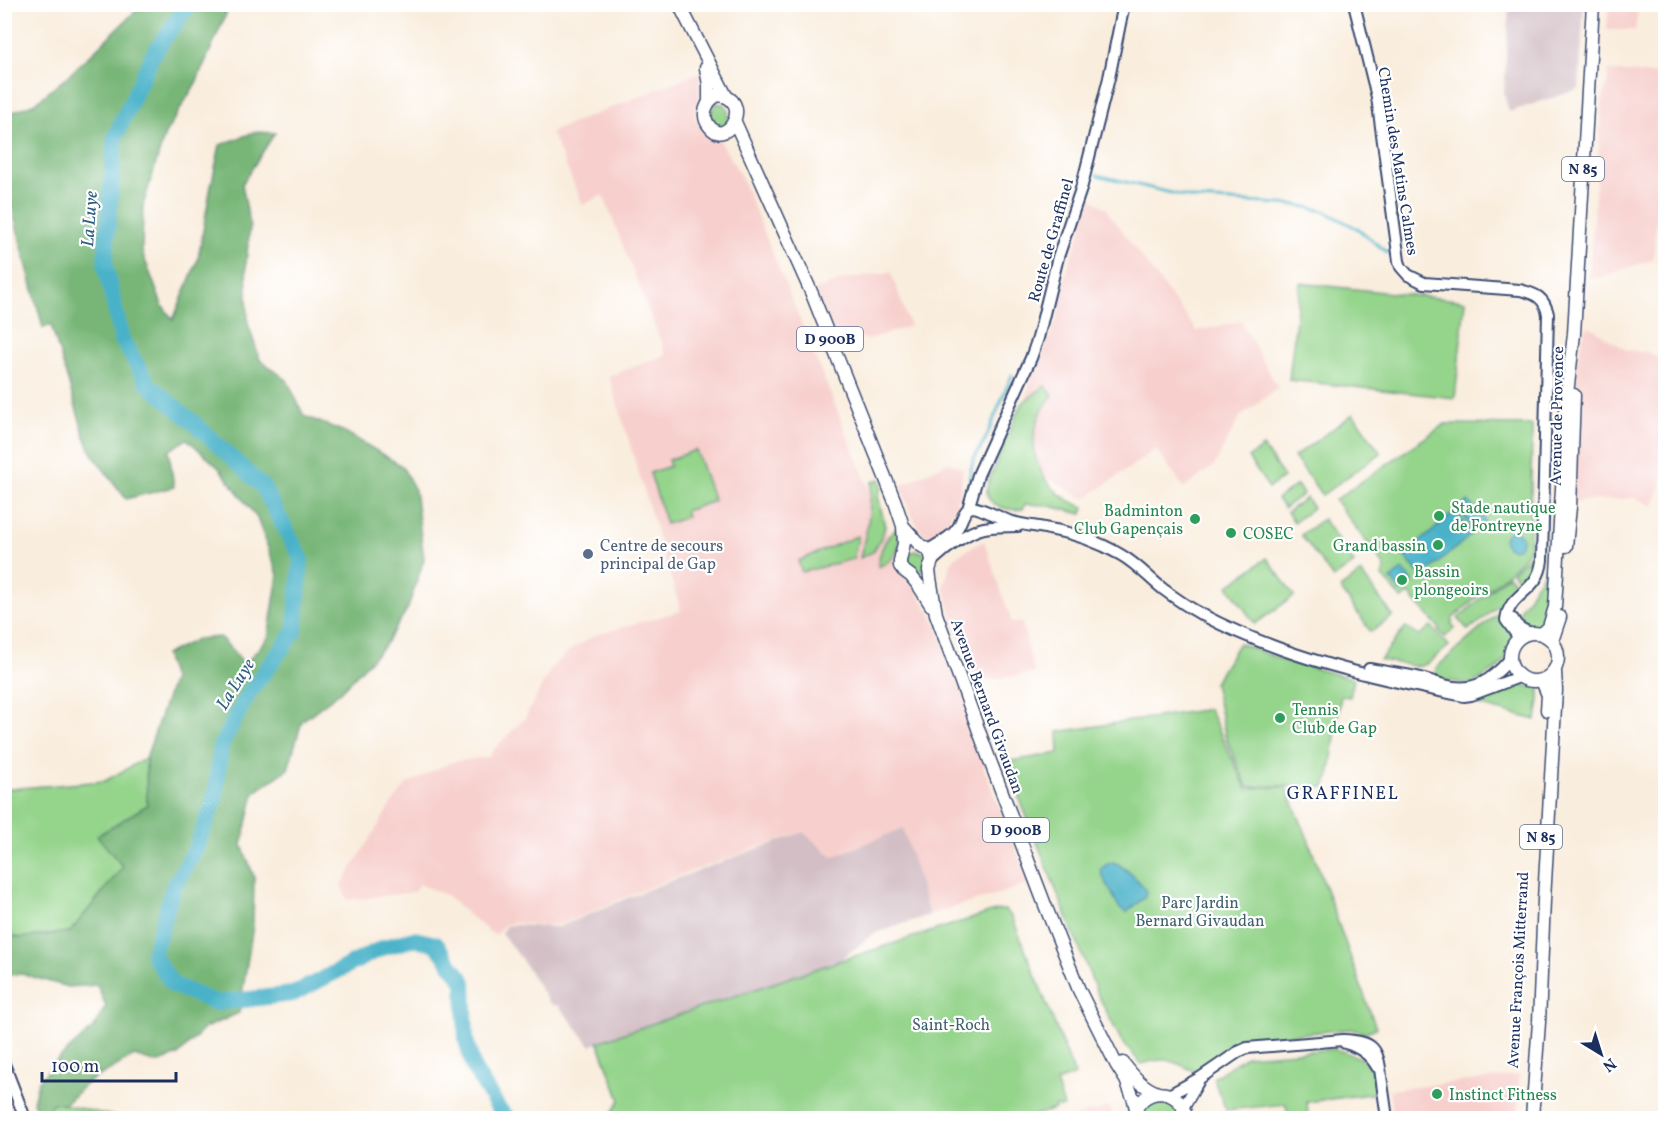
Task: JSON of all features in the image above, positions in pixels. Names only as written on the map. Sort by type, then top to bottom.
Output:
[{"type":"main road","points":[[679,4],[726,96],[732,100],[735,107],[735,122],[722,132],[713,130],[706,121],[705,109],[709,102],[718,96],[726,96]]},
{"type":"main road","name":"Avenue de Provence","points":[[1510,660],[1512,647],[1549,627],[1555,607],[1565,411],[1574,334],[1593,4]]},
{"type":"main road","points":[[701,50],[709,85],[709,102]]},
{"type":"main road","name":"D 900B","points":[[735,122],[816,304],[903,526],[927,556],[936,614]]},
{"type":"main road","name":"D 900B","points":[[722,132],[750,156]]},
{"type":"main road","name":"D 900B","points":[[903,526],[903,551]]},
{"type":"main road","points":[[914,545],[927,556],[921,576],[906,574],[900,566],[903,551],[908,547],[914,545]]},
{"type":"main road","name":"D 900B","points":[[911,576],[936,614]]},
{"type":"main road","name":"Avenue Bernard Givaudan","points":[[936,614],[1044,905],[1079,990],[1106,1042]]},
{"type":"main road","name":"N 85","points":[[1536,636],[1557,648],[1559,656],[1555,671]]},
{"type":"main road","points":[[1510,660],[1511,666],[1519,677],[1526,681],[1542,681],[1555,671]]},
{"type":"main road","name":"Avenue François Mitterrand","points":[[1532,1119],[1545,1011],[1540,998],[1555,671]]},
{"type":"main road","name":"Avenue François Mitterrand","points":[[1526,1119],[1548,696],[1542,681]]},
{"type":"main road","points":[[1531,1024],[1545,1011]]},
{"type":"main road","name":"D 900B","points":[[1106,1042],[1146,1088],[1164,1094]]},
{"type":"main road","name":"D 900B","points":[[1106,1042],[1130,1088],[1135,1114]]},
{"type":"main road","points":[[1135,1114],[1144,1098],[1164,1094],[1178,1100],[1184,1113]]},
{"type":"street","name":"Route de Graffinel","points":[[968,508],[978,476],[1038,338],[1058,257],[1081,189],[1109,78],[1124,4]]},
{"type":"street","name":"Chemin des Matins Calmes","points":[[1354,4],[1377,97],[1398,261],[1401,267],[1408,275],[1424,283],[1520,290],[1539,297],[1546,305],[1548,315],[1541,569],[1535,582],[1522,594],[1512,615],[1514,622],[1520,628],[1536,636]]},
{"type":"street","name":"Route de Graffinel","points":[[978,476],[982,510]]},
{"type":"street","points":[[927,556],[955,531],[963,520],[965,512],[972,507],[999,518],[1065,532],[1105,546],[1123,556],[1164,590],[1199,613],[1244,635],[1360,674],[1408,686],[1464,696],[1519,677]]},
{"type":"street","points":[[927,556],[943,551],[978,529],[986,520],[982,510]]},
{"type":"street","points":[[963,520],[967,527],[978,529],[1025,525]]},
{"type":"street","points":[[1313,659],[1422,678],[1446,686],[1462,688],[1474,687],[1495,676],[1510,660]]},
{"type":"street","points":[[1164,1094],[1200,1078],[1230,1056],[1247,1048],[1336,1041],[1358,1047],[1375,1064],[1381,1075],[1387,1119]]},
{"type":"street","points":[[4,1064],[25,1119]]},
{"type":"street","points":[[1184,1113],[1200,1078]]},
{"type":"shaded area","points":[[1509,5],[1584,5],[1579,89],[1509,112],[1504,94]]},
{"type":"shaded area","points":[[1609,5],[1639,5],[1635,30],[1607,30]]},
{"type":"shaded area","points":[[1608,71],[1665,75],[1665,174],[1660,176],[1653,259],[1599,278],[1589,278],[1602,102]]},
{"type":"shaded area","points":[[700,72],[699,98],[694,117],[719,139],[741,176],[907,581],[912,584],[936,623],[989,765],[983,767],[1030,884],[929,915],[903,828],[833,857],[803,832],[664,881],[559,925],[513,923],[504,925],[495,936],[448,896],[419,884],[414,892],[348,900],[341,886],[392,803],[407,784],[451,762],[489,757],[525,718],[551,668],[569,651],[595,635],[681,611],[609,376],[666,355],[603,195],[583,205],[551,132]]},
{"type":"shaded area","points":[[1091,198],[1107,209],[1197,331],[1241,321],[1278,388],[1240,417],[1214,466],[1184,488],[1156,449],[1085,499],[1008,455],[1033,373],[1057,320],[1066,273]]},
{"type":"shaded area","points":[[891,272],[910,326],[867,340],[854,335],[836,341],[815,290],[844,279]]},
{"type":"shaded area","points":[[1589,326],[1626,350],[1647,352],[1665,361],[1665,471],[1654,506],[1634,498],[1571,502],[1577,358],[1585,330]]},
{"type":"shaded area","points":[[949,462],[963,469],[960,493],[945,530],[929,537],[920,531],[901,485]]},
{"type":"shaded area","points":[[984,541],[1012,623],[1022,622],[1034,673],[976,682],[952,618],[944,586],[954,559]]},
{"type":"shaded area","points":[[903,828],[929,915],[873,934],[839,961],[591,1046],[559,1006],[550,1004],[520,957],[501,933],[506,926],[514,925],[558,927],[654,887],[803,832],[833,857]]},
{"type":"shaded area","points":[[1519,1075],[1518,1118],[1393,1118],[1389,1090]]},
{"type":"shaded area","points":[[1108,1107],[1115,1118],[1070,1118]]},
{"type":"green space","points":[[142,5],[230,5],[196,83],[165,134],[143,205],[142,252],[162,305],[173,320],[198,259],[220,145],[255,132],[275,133],[242,184],[250,227],[246,262],[248,324],[260,360],[287,380],[304,416],[345,432],[402,466],[415,490],[424,559],[408,608],[384,646],[340,692],[302,721],[288,769],[254,793],[242,845],[254,877],[253,926],[239,1013],[205,1028],[178,1055],[157,1063],[134,1056],[88,1082],[64,1105],[53,1103],[41,1117],[33,1102],[38,1082],[55,1062],[93,1028],[106,1006],[97,985],[68,987],[22,974],[5,975],[5,933],[19,938],[70,932],[123,867],[97,836],[147,805],[146,758],[173,679],[165,655],[197,639],[220,637],[245,664],[268,638],[278,575],[257,518],[220,469],[187,439],[169,451],[174,487],[126,499],[92,454],[51,325],[43,328],[5,182],[5,115],[35,103],[67,77]]},
{"type":"green space","points":[[717,103],[725,105],[728,110],[728,122],[721,127],[714,123],[711,113]]},
{"type":"green space","points":[[1300,283],[1465,301],[1455,398],[1289,380]]},
{"type":"green space","points":[[1045,386],[1053,395],[1042,411],[1036,427],[1034,444],[1036,460],[1043,475],[1053,488],[1067,499],[1084,507],[1082,514],[1046,505],[1025,504],[1023,509],[1007,509],[991,502],[988,497],[988,483],[1021,404]]},
{"type":"green space","points":[[1353,414],[1381,453],[1322,495],[1294,457]]},
{"type":"green space","name":"Stade nautique de Fontreyne","points":[[1445,424],[1532,425],[1530,547],[1511,570],[1452,619],[1451,623],[1455,628],[1445,637],[1409,594],[1402,599],[1382,576],[1385,570],[1383,564],[1335,500]]},
{"type":"green space","points":[[1263,447],[1284,477],[1269,488],[1248,458]]},
{"type":"green space","points":[[696,450],[714,501],[685,511],[687,517],[666,524],[650,473],[670,466],[668,460]]},
{"type":"green space","points":[[880,479],[882,487],[878,496],[885,527],[873,552],[860,558],[868,524],[872,482]]},
{"type":"green space","points":[[1297,485],[1303,494],[1284,508],[1277,499]]},
{"type":"green space","points":[[1306,498],[1313,508],[1294,522],[1287,512]]},
{"type":"green space","points":[[1323,519],[1354,563],[1333,578],[1301,535]]},
{"type":"green space","points":[[897,529],[899,542],[894,557],[878,567],[883,545]]},
{"type":"green space","points":[[857,536],[853,559],[802,572],[798,561]]},
{"type":"green space","points":[[1533,550],[1530,572],[1522,584],[1512,572]]},
{"type":"green space","points":[[917,551],[924,554],[927,561],[924,568],[917,571],[910,568],[907,561],[910,554]]},
{"type":"green space","points":[[1267,558],[1294,596],[1255,624],[1228,586]]},
{"type":"green space","points":[[1547,567],[1553,568],[1547,613],[1542,627],[1538,631],[1532,631],[1519,623],[1519,611]]},
{"type":"green space","points":[[1361,573],[1393,616],[1371,632],[1340,588]]},
{"type":"green space","points":[[1508,575],[1519,587],[1468,630],[1458,618]]},
{"type":"green space","points":[[1505,607],[1514,638],[1507,657],[1497,669],[1472,684],[1440,680],[1435,675],[1436,668]]},
{"type":"green space","points":[[1431,626],[1449,646],[1428,663],[1414,666],[1380,660],[1406,627],[1419,636]]},
{"type":"green space","name":"Tennis Club de Gap","points":[[1239,643],[1277,658],[1354,679],[1350,697],[1341,696],[1329,777],[1325,787],[1301,789],[1287,786],[1247,787],[1226,738],[1214,683]]},
{"type":"green space","points":[[1516,682],[1539,687],[1536,720],[1470,703],[1470,698]]},
{"type":"green space","name":"Parc Jardin Bernard Givaudan","points":[[1209,709],[1247,790],[1286,787],[1308,839],[1376,1028],[1364,1033],[1351,1029],[1246,1039],[1234,1043],[1194,1071],[1168,1060],[1141,1064],[1121,1040],[1098,995],[1005,762],[1059,753],[1058,732]]},
{"type":"green space","points":[[146,758],[147,805],[123,867],[70,932],[19,938],[5,933],[4,782],[8,789],[105,781]]},
{"type":"green space","name":"Saint-Roch","points":[[998,910],[1005,910],[1012,917],[1075,1075],[1056,1082],[1064,1107],[1054,1107],[1055,1109],[1026,1118],[609,1118],[620,1100],[598,1042]]},
{"type":"green space","points":[[1335,1049],[1354,1055],[1365,1062],[1372,1073],[1377,1093],[1307,1102],[1308,1118],[1288,1118],[1286,1104],[1226,1110],[1213,1078],[1246,1056]]},
{"type":"green space","points":[[1158,1100],[1173,1104],[1180,1118],[1141,1118],[1146,1106]]},
{"type":"green space","points":[[53,1102],[122,1118],[42,1118]]},
{"type":"water","points":[[1468,501],[1485,521],[1475,530],[1458,510]]},
{"type":"water","name":"Grand bassin","points":[[1454,512],[1473,533],[1422,577],[1404,556]]},
{"type":"water","points":[[1509,531],[1517,531],[1522,536],[1520,547],[1509,549],[1504,544],[1504,536]]},
{"type":"water","name":"Bassin plongeoirs","points":[[1402,569],[1413,582],[1401,592],[1391,579]]},
{"type":"water","points":[[1112,862],[1131,874],[1146,892],[1145,897],[1127,912],[1120,909],[1102,875],[1101,869]]},
{"type":"waterway","name":"La Luye","points":[[189,4],[153,54],[115,137],[105,263],[122,340],[149,385],[263,487],[301,558],[295,631],[249,693],[221,745],[215,799],[196,848],[173,888],[153,955],[173,985],[216,1003],[293,994],[382,948],[414,939],[436,944],[464,982],[466,1040],[474,1069],[499,1109],[508,1118]]},
{"type":"waterway","points":[[1097,175],[1196,199],[1297,205],[1324,211],[1358,229],[1388,253]]},
{"type":"waterway","points":[[969,478],[973,461],[986,438],[1012,375]]},
{"type":"place","name":"Stade nautique de Fontreyne","points":[[1439,516]]},
{"type":"place","name":"Badminton Club Gapençais","points":[[1195,519]]},
{"type":"place","name":"COSEC","points":[[1231,533]]},
{"type":"place","name":"Grand bassin","points":[[1438,545]]},
{"type":"place","name":"Centre de secours principal de Gap","points":[[588,554]]},
{"type":"place","name":"Bassin plongeoirs","points":[[1402,580]]},
{"type":"place","name":"Tennis Club de Gap","points":[[1280,718]]},
{"type":"place","name":"Instinct Fitness","points":[[1437,1094]]},
{"type":"district","name":"GRAFFINEL","points":[[1343,793]]}]
